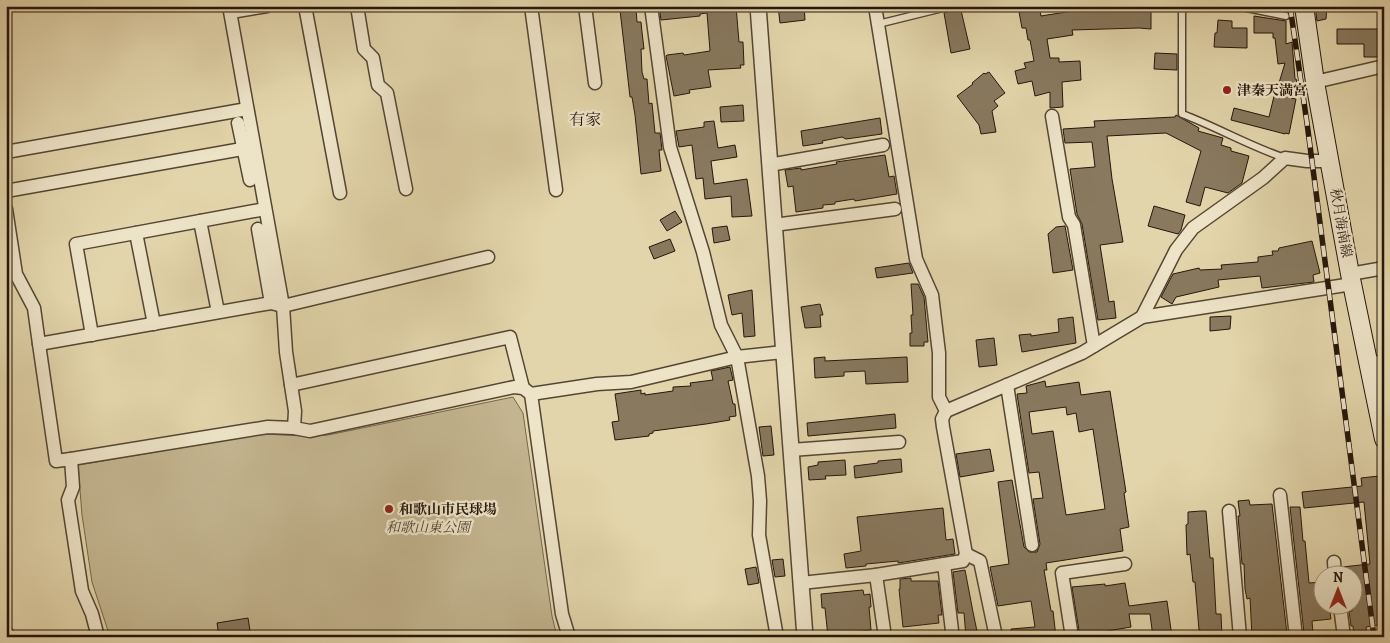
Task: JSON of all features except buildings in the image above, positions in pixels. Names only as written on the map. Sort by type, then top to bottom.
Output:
[{"type":"main road","name":"秋月海南線","points":[[1304,6],[1315,82],[1351,279],[1376,362],[1384,439]]},
{"type":"street","points":[[266,6],[230,9],[265,209],[277,305]]},
{"type":"street","points":[[304,6],[340,193]]},
{"type":"street","points":[[357,6],[364,49],[373,58],[378,85],[387,93],[406,189]]},
{"type":"street","points":[[531,6],[556,190]]},
{"type":"street","points":[[585,6],[595,83]]},
{"type":"street","points":[[651,6],[670,147],[703,252],[721,325],[738,357],[758,476],[760,501],[759,534],[777,637]]},
{"type":"street","points":[[758,6],[805,637]]},
{"type":"street","points":[[875,6],[916,258],[932,295],[939,352],[939,397],[946,411]]},
{"type":"street","points":[[1315,82],[1384,66]]},
{"type":"street","points":[[6,152],[247,109]]},
{"type":"street","points":[[1052,116],[1069,218],[1074,225],[1094,346]]},
{"type":"street","points":[[238,123],[250,180]]},
{"type":"street","points":[[770,165],[884,144]]},
{"type":"street","points":[[6,191],[242,148]]},
{"type":"street","points":[[1142,317],[1176,250],[1194,228],[1263,178],[1285,158],[1307,161],[1329,160]]},
{"type":"street","points":[[6,209],[11,276],[34,308],[56,461],[268,427],[310,431],[514,387],[527,391],[631,382],[738,357],[784,352]]},
{"type":"street","points":[[92,335],[76,244],[265,209]]},
{"type":"street","points":[[774,225],[894,209]]},
{"type":"street","points":[[200,221],[218,312]]},
{"type":"street","points":[[258,229],[277,305],[286,352],[295,411],[294,428]]},
{"type":"street","points":[[136,233],[154,324]]},
{"type":"street","points":[[39,344],[218,312],[277,305],[488,257]]},
{"type":"street","points":[[801,583],[876,575],[963,561],[966,554],[943,428],[942,419],[946,411],[1082,352],[1142,317],[1351,279],[1384,268]]},
{"type":"street","points":[[291,385],[510,337],[527,391],[562,614],[569,637]]},
{"type":"street","points":[[1007,385],[1032,545]]},
{"type":"street","points":[[791,450],[899,442]]},
{"type":"street","points":[[71,458],[73,487],[68,500],[79,573],[82,591],[92,614],[98,637]]},
{"type":"street","points":[[1280,495],[1296,637]]},
{"type":"street","points":[[1229,511],[1240,637]]},
{"type":"street","points":[[966,554],[980,561],[996,637]]},
{"type":"street","points":[[944,564],[952,631]]},
{"type":"street","points":[[1072,637],[1062,573],[1125,564]]},
{"type":"street","points":[[876,575],[885,637]]},
{"type":"street","points":[[1341,616],[1344,637]]},
{"type":"street","points":[[6,631],[7,637]]},
{"type":"lane","points":[[878,24],[951,6]]},
{"type":"lane","points":[[1182,6],[1182,114],[1214,126],[1268,152],[1285,158]]},
{"type":"lane","points":[[1237,6],[1286,16]]},
{"type":"green space","name":"和歌山東公園","points":[[513,397],[523,413],[552,616],[557,637],[110,637],[92,582],[82,515],[78,465],[263,434],[328,435]]},
{"type":"railway","points":[[1290,6],[1374,637]]},
{"type":"place","name":"津秦天満宮","points":[[1227,90]]},
{"type":"place","name":"和歌山市民球場","points":[[389,509]]},
{"type":"district","name":"有家","points":[[585,120]]}]
